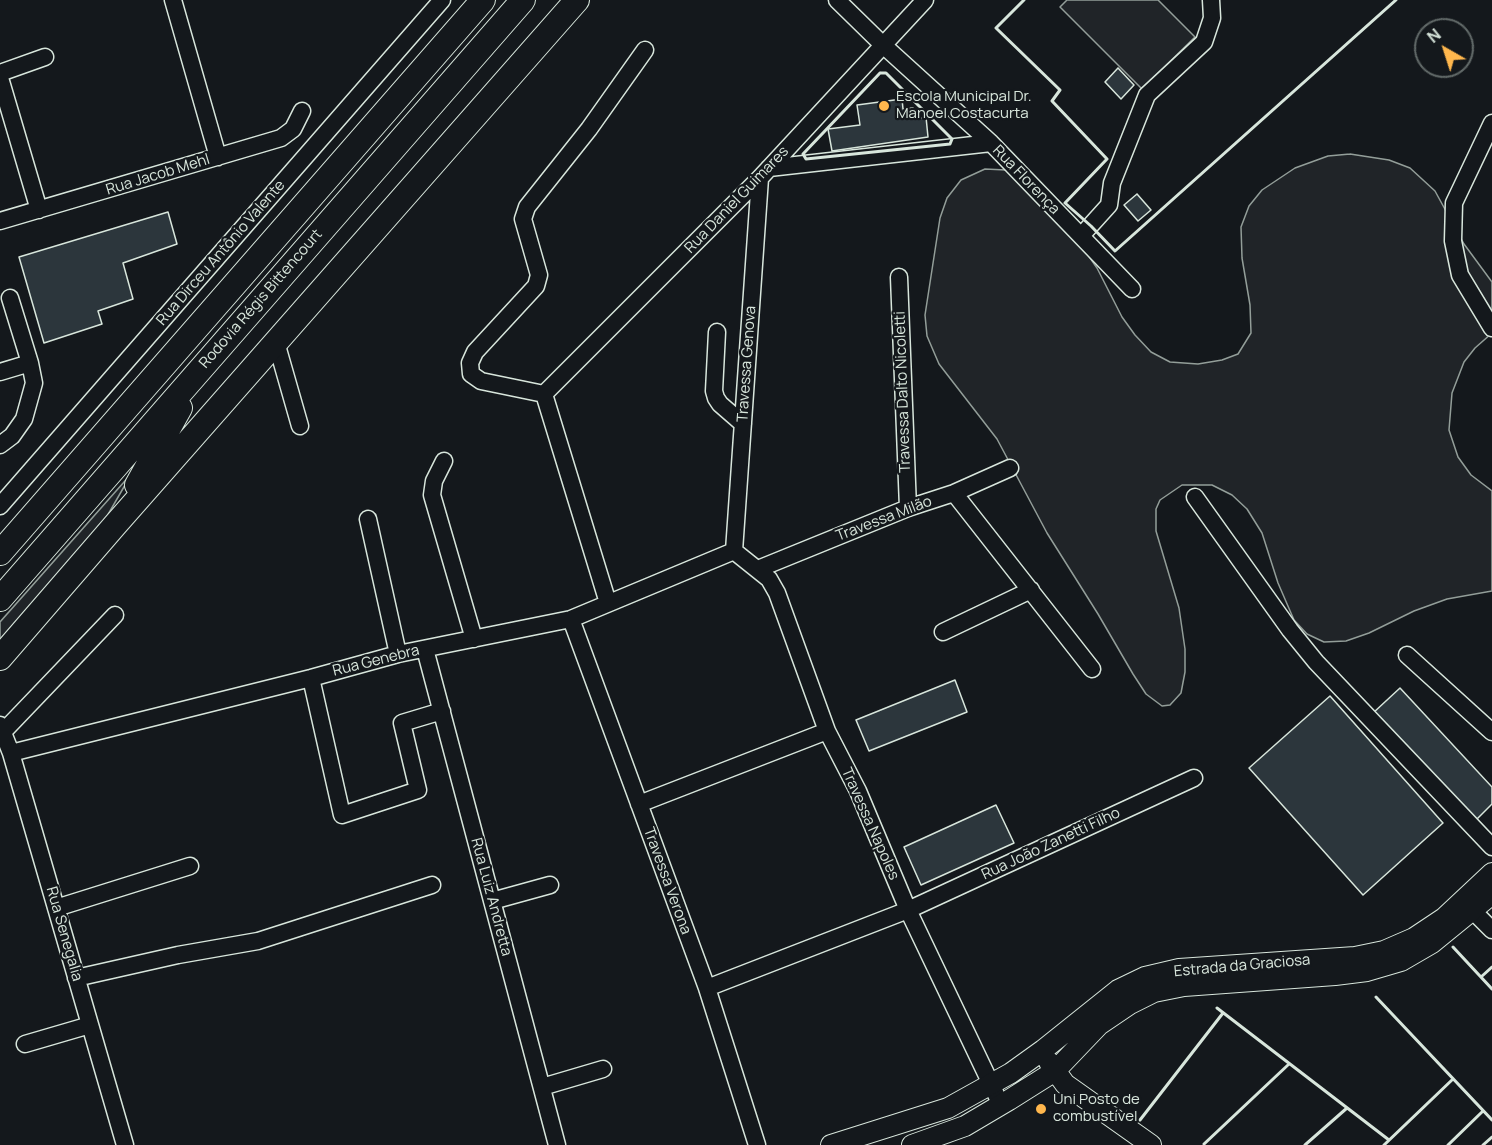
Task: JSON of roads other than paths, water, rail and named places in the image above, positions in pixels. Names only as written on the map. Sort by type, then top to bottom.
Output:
[{"type":"highway","name":"Rodovia Régis Bittencourt","points":[[0,553],[483,0]]},
{"type":"highway","name":"Rodovia Régis Bittencourt","points":[[0,599],[523,0]]},
{"type":"highway","points":[[0,658],[577,0]]},
{"type":"highway","points":[[115,525],[203,367]]},
{"type":"main road","name":"Estrada da Graciosa","points":[[831,1145],[948,1108],[990,1086],[1042,1050],[1118,990],[1145,977],[1179,969],[1355,957],[1384,951],[1414,938],[1444,918],[1492,873]]},
{"type":"main road","name":"Estrada da Graciosa","points":[[912,1145],[965,1126],[1055,1071],[1100,1025],[1130,1004],[1154,992],[1184,986],[1335,975],[1366,971],[1401,961],[1473,911],[1492,894]]},
{"type":"main road","points":[[1042,1050],[1065,1084],[1150,1145]]},
{"type":"street","points":[[173,0],[218,157]]},
{"type":"street","name":"Rua Dirceu Antônio Valente","points":[[0,506],[442,0]]},
{"type":"street","name":"Rua Florença","points":[[837,0],[991,143],[1132,289]]},
{"type":"street","name":"Rua Daniel Guimares","points":[[544,394],[764,173],[925,0]]},
{"type":"street","points":[[1081,236],[1109,205],[1112,183],[1147,95],[1204,42],[1212,18],[1211,0]]},
{"type":"street","points":[[608,603],[544,394],[481,381],[471,374],[470,363],[475,352],[536,286],[539,275],[523,219],[527,207],[589,129],[645,50]]},
{"type":"street","points":[[0,73],[45,57]]},
{"type":"street","points":[[0,78],[39,210]]},
{"type":"street","name":"Rua Jacob Mehl","points":[[0,221],[281,138],[293,129],[303,111]]},
{"type":"street","points":[[1492,123],[1454,203],[1453,241],[1460,274],[1492,328]]},
{"type":"street","points":[[764,173],[991,143]]},
{"type":"street","name":"Travessa Genova","points":[[734,551],[764,173]]},
{"type":"street","name":"Travessa Dalto Nicoletti","points":[[899,277],[908,508]]},
{"type":"street","points":[[0,445],[12,436],[24,419],[34,382],[10,298]]},
{"type":"street","points":[[717,332],[714,391],[720,404],[743,424]]},
{"type":"street","points":[[276,342],[300,426]]},
{"type":"street","points":[[0,372],[30,363]]},
{"type":"street","points":[[444,461],[434,481],[432,495],[474,639]]},
{"type":"street","name":"Travessa Milão","points":[[758,569],[908,508],[954,493],[1010,468]]},
{"type":"street","points":[[954,493],[1092,669]]},
{"type":"street","points":[[1195,497],[1316,662],[1492,847]]},
{"type":"street","points":[[368,519],[398,654]]},
{"type":"street","name":"Rua Genebra","points":[[11,753],[398,654],[571,619],[734,551]]},
{"type":"street","name":"Travessa Napoles","points":[[734,551],[769,579],[777,592],[827,731],[858,791],[908,910],[1001,1105]]},
{"type":"street","points":[[943,632],[1031,590]]},
{"type":"street","points":[[1,729],[115,615]]},
{"type":"street","name":"Travessa Verona","points":[[571,619],[707,988],[757,1145]]},
{"type":"street","name":"Rua Luiz Andretta","points":[[425,649],[557,1145]]},
{"type":"street","points":[[1407,655],[1492,732]]},
{"type":"street","points":[[311,678],[342,815],[418,790],[402,723],[442,711]]},
{"type":"street","name":"Rua Senegalia","points":[[1,729],[11,753],[125,1145]]},
{"type":"street","points":[[639,804],[827,731]]},
{"type":"street","name":"Rua João Zanetti Filho","points":[[707,988],[908,910],[1194,778]]},
{"type":"street","points":[[56,908],[190,866]]},
{"type":"street","points":[[76,978],[178,955],[258,941],[432,885]]},
{"type":"street","points":[[492,901],[550,885]]},
{"type":"street","points":[[1473,911],[1492,930]]},
{"type":"street","points":[[25,1044],[90,1025]]},
{"type":"street","points":[[542,1087],[603,1070]]},
{"type":"place","name":"Escola Municipal Dr. Manoel Costacurta","points":[[884,106]]},
{"type":"place","name":"Uni Posto de combustível","points":[[1041,1109]]}]
